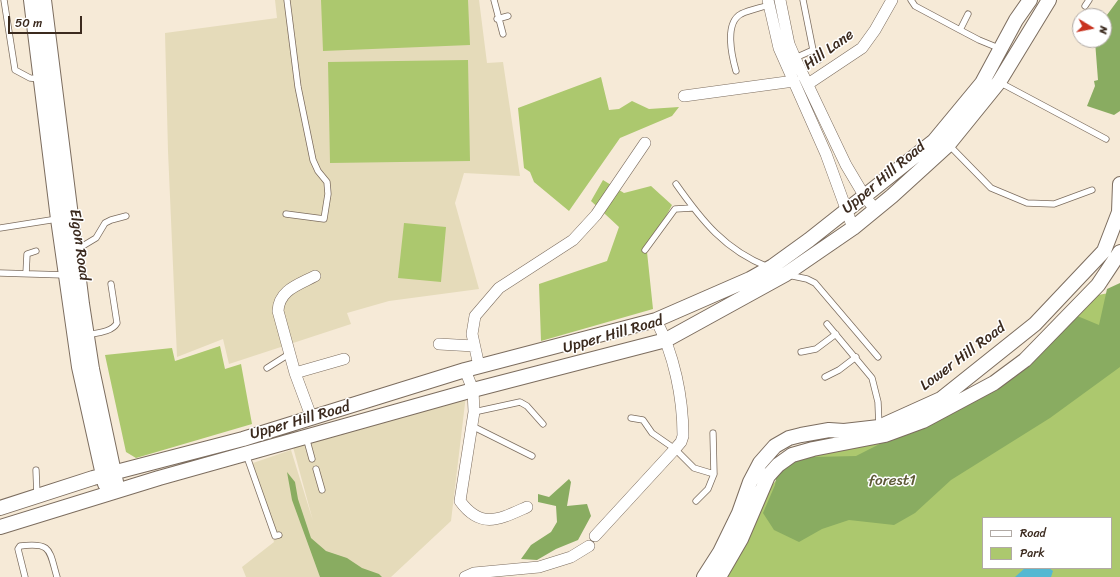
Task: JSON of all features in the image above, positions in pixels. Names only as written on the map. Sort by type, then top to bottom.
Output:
[{"type":"street","name":"Elgon Road","points":[[31,0],[64,218],[75,250],[92,369],[112,491]]},
{"type":"street","name":"Elgon Road","points":[[44,0],[64,218],[66,275],[79,367],[109,474]]},
{"type":"street","points":[[780,0],[789,44],[795,58],[846,164],[865,196],[876,209]]},
{"type":"street","name":"Hill Lane","points":[[808,84],[862,48],[875,30],[892,0]]},
{"type":"street","name":"Upper Hill Road","points":[[0,508],[109,474],[242,439],[311,416],[472,368],[656,320],[744,282],[773,266],[934,141],[982,83],[1016,20],[1030,0]]},
{"type":"street","name":"Upper Hill Road","points":[[0,527],[112,491],[473,390],[666,340],[786,274],[853,228],[876,209],[948,145],[999,82],[1049,0]]},
{"type":"street","points":[[768,3],[779,48],[794,81],[853,228]]},
{"type":"street","name":"Hill Lane","points":[[684,96],[794,81]]},
{"type":"street","points":[[527,507],[499,519],[479,518],[465,508],[460,501],[474,412],[472,368],[474,346],[473,324],[475,316],[499,288],[573,240],[596,215],[645,143]]},
{"type":"street","name":"Lower Hill Road","points":[[704,577],[720,552],[739,513],[753,476],[760,463],[775,446],[789,438],[829,430],[844,431],[879,427],[941,399],[1003,350],[1040,318],[1104,251],[1119,212],[1120,184]]},
{"type":"street","name":"Lower Hill Road","points":[[719,577],[741,539],[768,476],[778,465],[792,455],[813,449],[885,435],[923,421],[994,383],[1025,360],[1098,285],[1120,252]]},
{"type":"street","points":[[311,416],[289,354],[279,319],[278,304],[285,291],[315,276]]},
{"type":"street","points":[[595,536],[681,442],[683,428],[676,380],[666,340],[656,320]]},
{"type":"street","points":[[438,344],[474,346]]},
{"type":"street","points":[[545,349],[552,370]]},
{"type":"street","points":[[295,373],[344,359]]},
{"type":"street","points":[[465,577],[474,573],[539,567],[571,557],[589,546]]},
{"type":"lane","points":[[4,0],[15,70],[30,78],[42,80]]},
{"type":"lane","points":[[286,214],[324,219],[328,194],[327,182],[318,171],[313,160],[298,87],[288,0]]},
{"type":"lane","points":[[494,0],[497,19],[503,34]]},
{"type":"lane","points":[[803,0],[813,50],[819,60]]},
{"type":"lane","points":[[911,0],[915,6],[979,40],[1001,49]]},
{"type":"lane","points":[[1084,6],[1089,0]]},
{"type":"lane","points":[[736,72],[731,42],[735,20],[740,15],[768,3]]},
{"type":"lane","points":[[960,30],[968,14]]},
{"type":"lane","points":[[497,19],[508,16]]},
{"type":"lane","points":[[795,58],[813,50]]},
{"type":"lane","points":[[999,82],[1106,139]]},
{"type":"lane","points":[[948,145],[991,188],[1026,203],[1054,204],[1092,190]]},
{"type":"lane","points":[[676,184],[692,208],[712,231],[736,250],[755,261],[768,267],[773,266]]},
{"type":"lane","points":[[645,250],[675,209],[692,208]]},
{"type":"lane","points":[[75,250],[96,238],[105,223],[126,216]]},
{"type":"lane","points":[[0,228],[64,218]]},
{"type":"lane","points":[[26,274],[27,254],[36,251]]},
{"type":"lane","points":[[0,273],[66,275]]},
{"type":"lane","points":[[786,274],[807,279],[815,283],[878,358]]},
{"type":"lane","points":[[87,335],[108,330],[114,327],[117,323],[111,284]]},
{"type":"lane","points":[[827,324],[872,378],[878,402],[879,427]]},
{"type":"lane","points":[[801,352],[816,349],[836,334]]},
{"type":"lane","points":[[267,368],[289,354]]},
{"type":"lane","points":[[825,377],[839,370],[856,358]]},
{"type":"lane","points":[[474,412],[520,402],[527,406],[543,424]]},
{"type":"lane","points":[[631,418],[643,420],[652,433],[675,449],[694,468],[714,474]]},
{"type":"lane","points":[[472,426],[532,456]]},
{"type":"lane","points":[[696,501],[708,489],[714,474],[713,433]]},
{"type":"lane","points":[[306,437],[312,459]]},
{"type":"lane","points":[[246,454],[275,536],[279,535]]},
{"type":"lane","points":[[316,469],[322,490]]},
{"type":"lane","points":[[36,470],[37,496]]},
{"type":"lane","points":[[25,577],[18,549],[20,546],[36,544],[44,546],[48,550],[57,577]]},
{"type":"shaded area","points":[[275,0],[479,0],[487,63],[503,62],[520,176],[464,173],[455,203],[479,289],[389,301],[347,313],[351,324],[229,364],[223,339],[177,357],[168,151],[165,33],[277,18]]},
{"type":"shaded area","points":[[466,395],[451,521],[391,577],[246,577],[242,567],[274,542],[250,464],[291,450],[313,521],[293,447]]},
{"type":"green space","points":[[321,0],[468,0],[470,45],[323,51]]},
{"type":"green space","points":[[1118,0],[1120,0],[1120,111],[1114,115],[1087,106],[1095,86],[1094,81],[1098,80],[1096,48],[1112,48],[1112,8]]},
{"type":"green space","points":[[468,60],[470,161],[330,163],[328,62]]},
{"type":"green space","points":[[601,77],[609,110],[619,109],[632,101],[649,109],[679,107],[672,116],[620,138],[569,211],[534,182],[530,172],[524,168],[518,108]]},
{"type":"green space","points":[[603,180],[624,193],[651,186],[672,205],[647,252],[653,309],[541,341],[539,284],[607,261],[619,227],[591,201]]},
{"type":"green space","points":[[404,223],[446,227],[441,282],[398,278]]},
{"type":"green space","name":"forest1","points":[[1120,283],[1120,367],[1050,418],[951,480],[915,513],[894,525],[849,520],[822,529],[799,542],[774,530],[763,513],[775,485],[777,472],[788,460],[813,457],[856,456],[921,423],[981,397],[1075,315],[1099,325],[1107,289]]},
{"type":"green space","points":[[1120,291],[1120,577],[718,577],[764,492],[800,459],[813,457],[826,449],[994,383],[1087,297]]},
{"type":"green space","points":[[220,346],[225,369],[241,364],[252,424],[136,458],[126,452],[105,355],[172,348],[175,361]]},
{"type":"green space","points":[[287,472],[295,482],[298,499],[311,538],[326,551],[347,558],[362,568],[379,574],[382,577],[320,577],[292,500]]},
{"type":"green space","points":[[569,479],[571,482],[567,506],[587,504],[591,516],[578,540],[556,549],[537,560],[521,559],[531,545],[551,532],[557,522],[556,506],[538,502],[538,494],[549,497]]},
{"type":"water","points":[[1024,569],[1050,569],[1053,571],[1051,577],[1015,577]]}]
